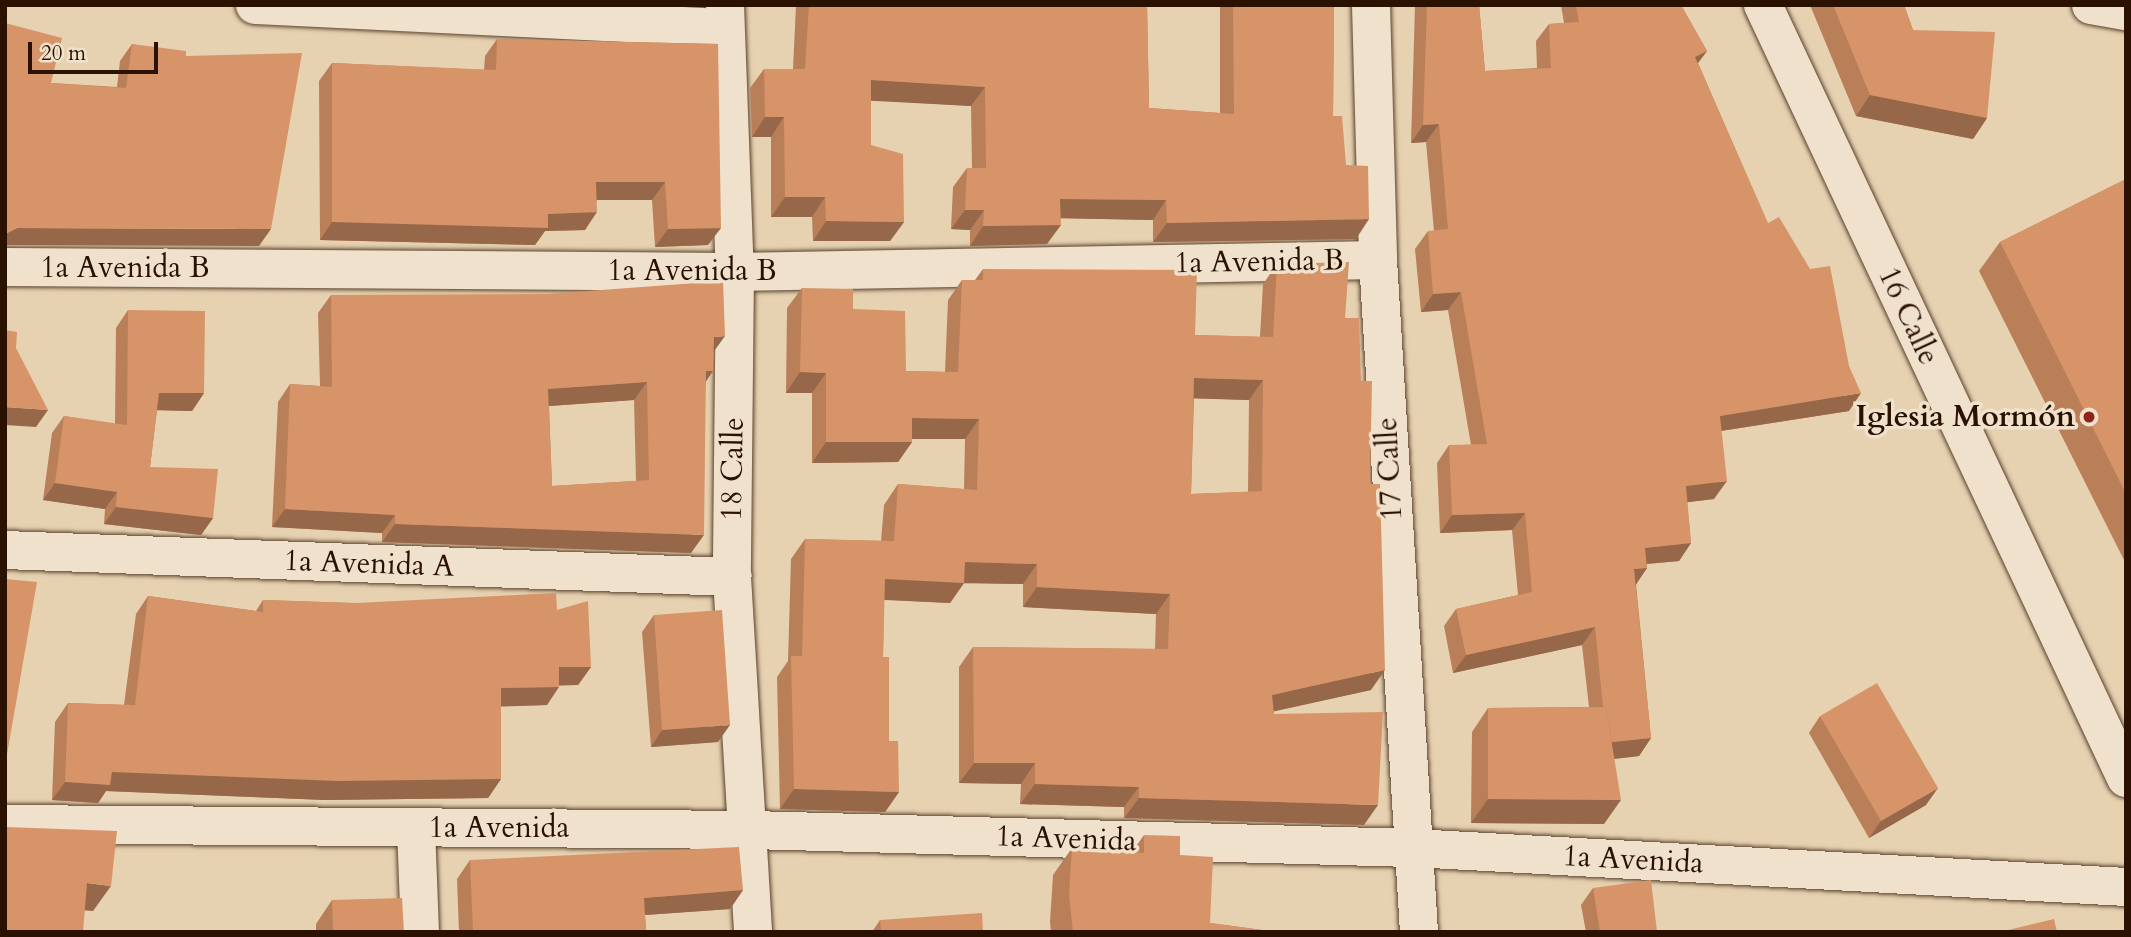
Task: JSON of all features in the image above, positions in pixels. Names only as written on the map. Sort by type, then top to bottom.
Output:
[{"type":"street","points":[[255,5],[724,17]]},
{"type":"street","name":"17 Calle","points":[[1371,5],[1378,260],[1419,932]]},
{"type":"street","name":"16 Calle","points":[[1763,5],[2126,778]]},
{"type":"street","points":[[2091,5],[2126,11]]},
{"type":"street","name":"18 Calle","points":[[724,17],[735,272],[732,577],[751,830],[753,932]]},
{"type":"street","name":"1a Avenida B","points":[[5,267],[735,272],[1378,260]]},
{"type":"street","name":"1a Avenida A","points":[[5,550],[732,577]]},
{"type":"street","name":"1a Avenida","points":[[5,824],[751,830],[1413,848],[2126,887]]},
{"type":"street","points":[[416,828],[420,932]]},
{"type":"building","points":[[809,5],[1147,5],[1149,108],[1234,114],[1233,5],[1334,5],[1333,116],[1342,116],[1346,165],[1368,166],[1369,219],[1167,223],[1166,200],[1060,199],[1061,225],[983,226],[984,210],[965,210],[967,168],[986,168],[985,87],[871,80],[871,145],[903,154],[904,222],[826,221],[825,197],[785,197],[784,117],[765,117],[764,69],[805,69]]},
{"type":"building","points":[[1427,5],[1479,5],[1485,71],[1551,68],[1549,24],[1579,22],[1576,5],[1681,5],[1707,51],[1695,57],[1768,223],[1779,217],[1810,269],[1830,266],[1849,366],[1861,393],[1720,416],[1727,481],[1686,486],[1691,543],[1645,548],[1647,568],[1634,569],[1651,738],[1612,742],[1606,707],[1603,707],[1595,627],[1466,655],[1456,609],[1532,592],[1525,513],[1452,515],[1449,445],[1487,444],[1461,292],[1433,294],[1428,231],[1448,229],[1439,124],[1423,125]]},
{"type":"building","points":[[1833,5],[1904,5],[1913,30],[1995,32],[1987,118],[1870,95]]},
{"type":"building","points":[[5,23],[62,38],[51,83],[126,88],[132,44],[186,51],[186,56],[302,53],[271,229],[17,228],[5,234]]},
{"type":"building","points":[[497,39],[718,44],[721,228],[668,229],[665,182],[596,182],[597,212],[548,214],[548,228],[332,222],[332,63],[496,70]]},
{"type":"building","name":"Iglesia Mormón","points":[[2126,179],[2126,494],[2000,242]]},
{"type":"building","points":[[1349,262],[1345,318],[1359,318],[1361,381],[1372,381],[1370,484],[1380,484],[1385,670],[1272,695],[1274,714],[1383,712],[1378,805],[1139,798],[1139,787],[1035,784],[1035,763],[974,763],[973,647],[1168,649],[1170,594],[1037,587],[1037,564],[965,562],[964,583],[885,579],[883,657],[889,657],[889,741],[898,741],[899,792],[794,789],[791,656],[802,656],[805,539],[894,541],[898,484],[977,490],[979,419],[912,418],[912,442],[826,442],[826,373],[800,372],[802,288],[853,289],[853,309],[905,311],[906,371],[958,372],[962,280],[983,280],[983,269],[1197,270],[1195,335],[1273,337],[1277,264]],"holes":[[[1194,378],[1263,380],[1262,491],[1191,494]]]},
{"type":"building","points":[[723,281],[725,336],[714,337],[713,371],[706,371],[704,535],[395,524],[395,515],[285,509],[290,384],[332,387],[331,295],[547,294]],"holes":[[[647,382],[649,480],[552,486],[548,389]]]},
{"type":"building","points":[[128,310],[205,311],[204,393],[159,393],[150,467],[218,469],[213,518],[116,507],[117,492],[55,483],[64,416],[127,425]]},
{"type":"building","points":[[5,330],[17,332],[16,348],[48,410],[5,407]]},
{"type":"building","points":[[5,579],[37,582],[5,766]]},
{"type":"building","points":[[556,593],[557,610],[588,601],[591,667],[559,667],[559,687],[501,688],[501,779],[338,781],[112,772],[110,785],[65,782],[68,703],[135,705],[148,596],[263,612],[263,600],[356,603]]},
{"type":"building","points":[[722,610],[730,725],[662,730],[654,615]]},
{"type":"building","points":[[1877,683],[1938,788],[1881,821],[1820,716]]},
{"type":"building","points":[[1606,707],[1621,800],[1488,799],[1488,708]]},
{"type":"building","points":[[5,827],[117,831],[111,886],[87,883],[83,932],[5,932]]},
{"type":"building","points":[[1144,835],[1180,836],[1180,855],[1213,857],[1210,923],[1277,932],[1073,932],[1069,895],[1072,848],[1144,853]]},
{"type":"building","points":[[739,847],[743,890],[644,898],[646,932],[473,932],[470,860]]},
{"type":"building","points":[[1651,880],[1657,932],[1600,932],[1593,888]]},
{"type":"building","points":[[402,898],[404,932],[333,932],[332,900]]},
{"type":"building","points":[[982,913],[983,932],[881,932],[880,920]]},
{"type":"building","points":[[2054,919],[2057,932],[2000,932]]},
{"type":"place","name":"Iglesia Mormón","points":[[2089,417]]}]
